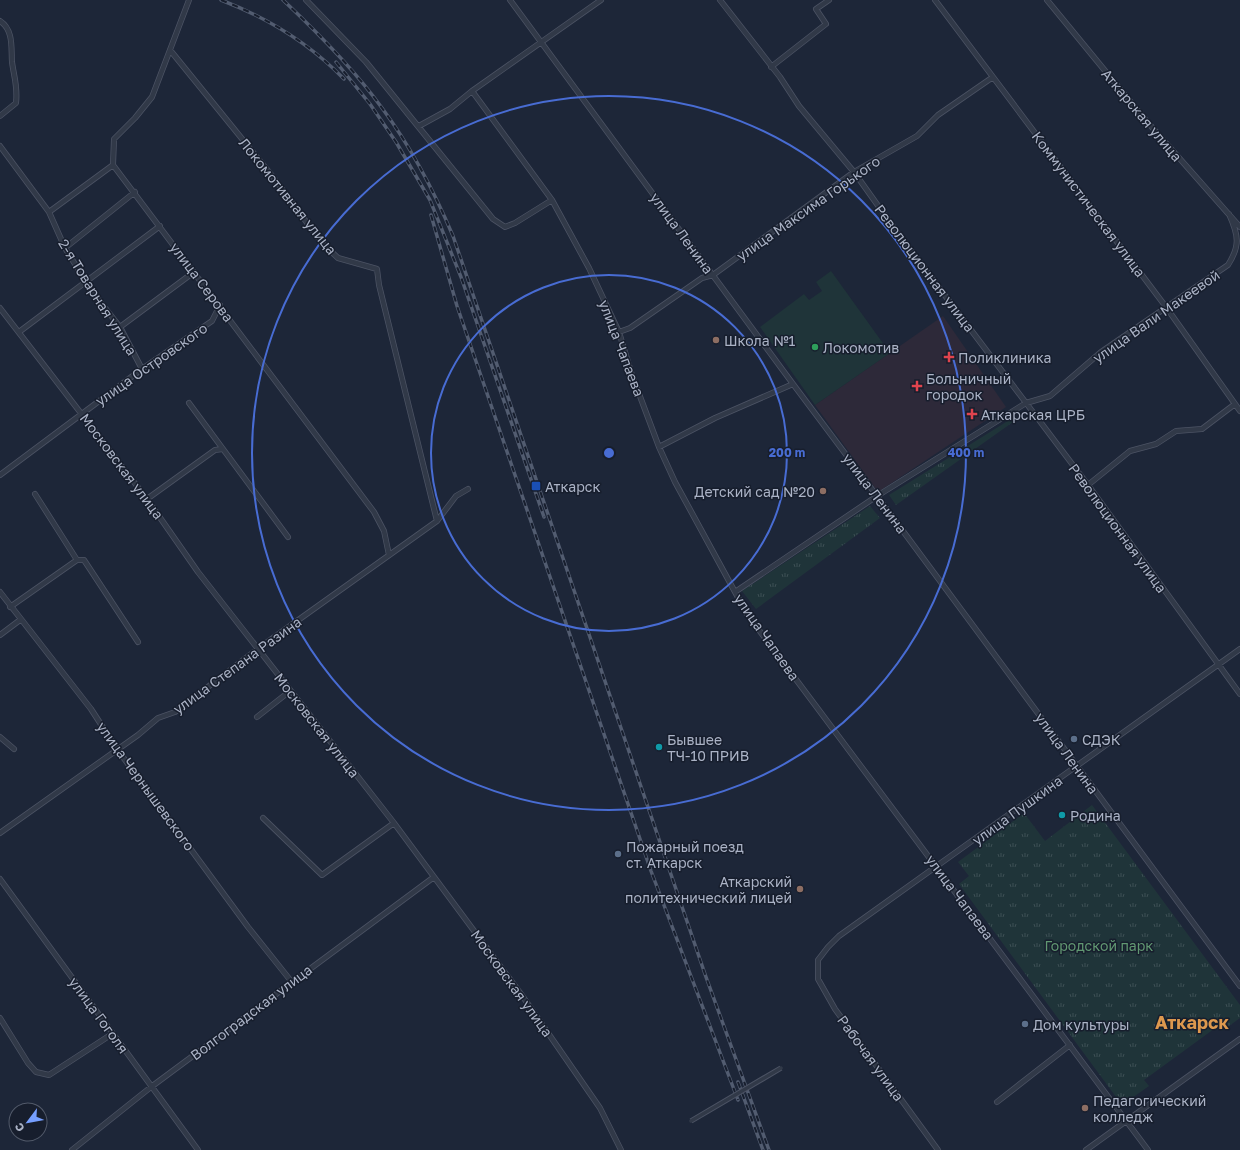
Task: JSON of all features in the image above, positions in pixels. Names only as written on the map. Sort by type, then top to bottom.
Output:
[{"type":"street","points":[[49,212],[113,165],[114,139],[135,118],[152,97],[188,0]]},
{"type":"street","points":[[306,0],[366,62],[493,219],[505,226],[515,223],[552,200]]},
{"type":"street","name":"улица Ленина","points":[[510,0],[1240,986]]},
{"type":"street","points":[[419,126],[450,109],[472,91],[601,0]]},
{"type":"street","name":"Революционная улица","points":[[720,0],[799,106],[854,172],[894,228],[1088,485],[1240,694]]},
{"type":"street","points":[[771,67],[826,24],[816,9],[829,0]]},
{"type":"street","name":"Коммунистическая улица","points":[[934,0],[1166,307],[1240,411]]},
{"type":"street","name":"Аткарская улица","points":[[1047,0],[1143,117],[1240,227]]},
{"type":"street","points":[[0,22],[11,38],[12,62],[18,89],[16,103],[0,116]]},
{"type":"street","name":"Локомотивная улица","points":[[170,50],[273,177],[322,243],[338,258],[377,270],[379,285],[438,521]]},
{"type":"street","name":"улица Максима Горького","points":[[619,332],[630,328],[653,314],[702,278],[713,275],[854,172],[917,136],[938,115],[993,77]]},
{"type":"street","name":"улица Чапаева","points":[[472,91],[552,200],[589,268],[619,332],[632,376],[659,447],[675,482],[747,614],[938,867],[1148,1150]]},
{"type":"street","name":"2-я Товарная улица","points":[[0,146],[49,212],[65,248],[86,281],[120,327],[142,369]]},
{"type":"street","name":"улица Серова","points":[[113,165],[220,305],[374,512],[384,531],[389,555]]},
{"type":"street","points":[[65,248],[135,192]]},
{"type":"street","name":"улица Вали Макеевой","points":[[735,592],[878,496],[1026,403],[1050,396],[1101,352],[1228,265],[1237,254],[1238,236],[1229,214]]},
{"type":"street","points":[[19,332],[160,226]]},
{"type":"street","points":[[120,327],[194,272]]},
{"type":"street","name":"улица Островского","points":[[0,475],[142,369],[212,321],[220,305]]},
{"type":"street","name":"Московская улица","points":[[0,308],[147,499],[198,572],[259,648],[290,691],[394,823],[521,994],[600,1108],[621,1150]]},
{"type":"street","points":[[659,447],[715,418],[793,384]]},
{"type":"street","points":[[189,403],[288,536]]},
{"type":"street","points":[[1088,485],[1130,451],[1156,444],[1176,431],[1202,429],[1235,404]]},
{"type":"street","points":[[147,499],[215,450],[223,449]]},
{"type":"street","name":"улица Степана Разина","points":[[0,833],[138,735],[158,718],[175,712],[259,648],[438,521],[456,496],[468,489]]},
{"type":"street","points":[[35,494],[77,560]]},
{"type":"street","points":[[10,607],[77,560],[84,560],[138,642]]},
{"type":"street","name":"улица Чернышевского","points":[[0,592],[20,620],[91,709],[117,749],[248,927],[291,981]]},
{"type":"street","points":[[0,635],[20,620]]},
{"type":"street","name":"улица Пушкина","points":[[818,960],[828,946],[839,936],[938,867],[1240,649]]},
{"type":"street","points":[[257,717],[290,691]]},
{"type":"street","points":[[0,737],[14,749]]},
{"type":"street","points":[[263,818],[322,875],[394,823]]},
{"type":"street","name":"Волгоградская улица","points":[[72,1150],[151,1087],[291,981],[434,877]]},
{"type":"street","name":"улица Гоголя","points":[[0,879],[198,1150]]},
{"type":"street","name":"Рабочая улица","points":[[818,960],[818,979],[835,1009],[938,1150]]},
{"type":"street","points":[[0,1018],[28,1063],[36,1072],[49,1075],[112,1034]]},
{"type":"street","points":[[1086,1150],[1240,1039]]},
{"type":"street","points":[[996,1102],[1070,1045]]},
{"type":"street","points":[[691,1122],[781,1068]]},
{"type":"shaded area","name":"Больничный городок","points":[[943,316],[1006,407],[878,492],[815,405]]},
{"type":"green space","name":"Локомотив","points":[[831,271],[890,353],[815,405],[760,327],[804,294],[809,300],[822,291],[816,282]]},
{"type":"green space","points":[[1011,419],[1013,422],[896,505],[889,495]]},
{"type":"green space","points":[[870,506],[880,518],[756,609],[742,591]]},
{"type":"green space","name":"Городской парк","points":[[1092,805],[1240,1005],[1240,1018],[1222,1031],[1218,1026],[1144,1080],[1149,1086],[1122,1105],[959,884],[969,876],[958,862],[1024,813],[1045,841]]},
{"type":"railway","points":[[221,0],[255,15],[287,33],[317,54],[344,79]]},
{"type":"railway","points":[[283,0],[360,79],[393,123],[403,138],[438,202],[453,236],[706,977],[769,1150]]},
{"type":"railway","points":[[336,62],[370,104],[396,142],[430,200],[461,277],[544,517]]},
{"type":"railway","points":[[431,215],[457,306],[651,871],[738,1100]]},
{"type":"railway","points":[[738,1082],[763,1150]]},
{"type":"place","name":"Школа №1","points":[[716,340]]},
{"type":"place","name":"Локомотив","points":[[815,347]]},
{"type":"place","name":"Поликлиника","points":[[949,357]]},
{"type":"place","name":"Больничный городок","points":[[917,386]]},
{"type":"place","name":"Аткарская ЦРБ","points":[[972,414]]},
{"type":"place","name":"Аткарск","points":[[536,486]]},
{"type":"place","name":"Детский сад №20","points":[[823,491]]},
{"type":"place","name":"СДЭК","points":[[1074,739]]},
{"type":"place","name":"Бывшее ТЧ-10 ПРИВ","points":[[659,747]]},
{"type":"place","name":"Родина","points":[[1062,815]]},
{"type":"place","name":"Пожарный поезд ст. Аткарск","points":[[618,854]]},
{"type":"place","name":"Аткарский политехнический лицей","points":[[800,889]]},
{"type":"place","name":"Дом культуры","points":[[1025,1024]]},
{"type":"place","name":"Педагогический колледж","points":[[1085,1108]]},
{"type":"district","name":"Аткарск","points":[[1192,1022]]}]
